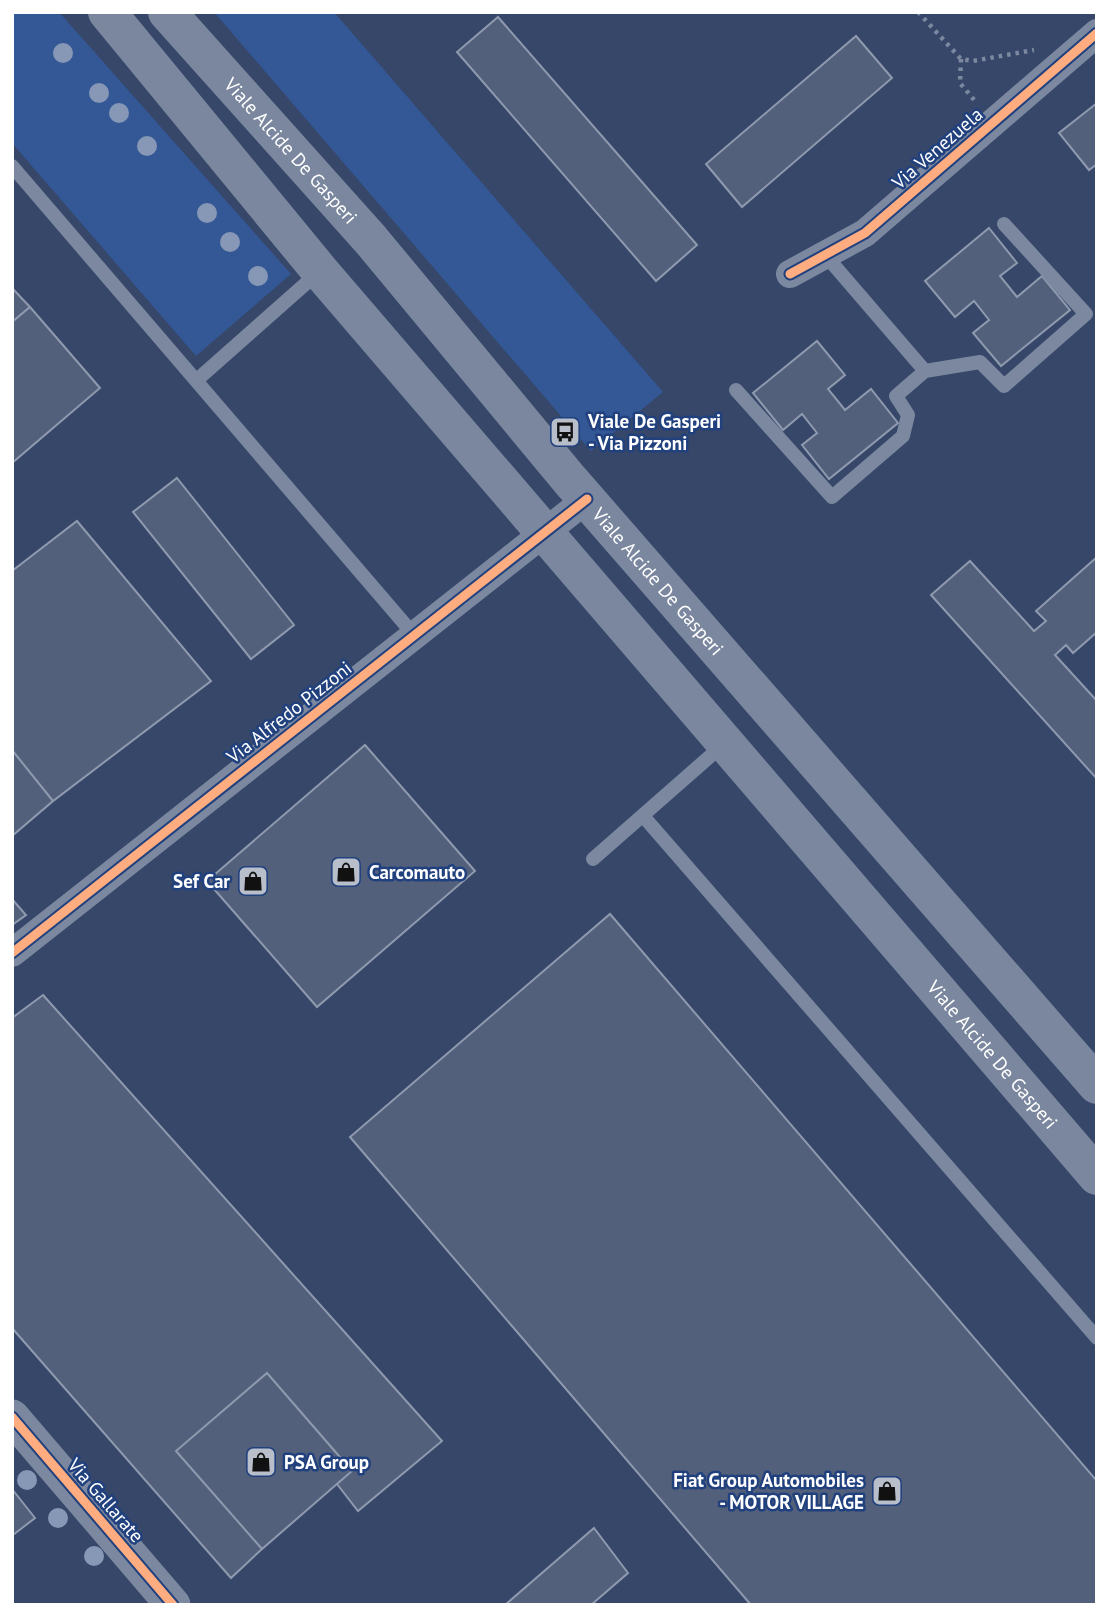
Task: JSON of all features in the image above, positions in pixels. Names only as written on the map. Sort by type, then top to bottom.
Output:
[{"type":"main road","name":"Viale Alcide De Gasperi","points":[[107,12],[320,271],[1097,1176]]},
{"type":"main road","name":"Viale Alcide De Gasperi","points":[[167,12],[372,240],[587,499],[1097,1085]]},
{"type":"street","name":"Via Venezuela","points":[[790,274],[865,233],[1097,33]]},
{"type":"street","name":"Via Alfredo Pizzoni","points":[[12,953],[587,499]]},
{"type":"street","name":"Via Gallarate","points":[[12,1417],[173,1605]]},
{"type":"lane","points":[[12,166],[198,379],[415,636]]},
{"type":"lane","points":[[736,390],[832,497],[903,436],[908,415],[895,396],[925,371],[980,362],[1004,386],[1086,314],[1004,224]]},
{"type":"lane","points":[[826,256],[925,371]]},
{"type":"lane","points":[[198,379],[320,271]]},
{"type":"lane","points":[[593,859],[644,817],[725,743]]},
{"type":"lane","points":[[644,817],[1097,1338]]},
{"type":"path","points":[[918,12],[961,59],[973,61],[1040,50]]},
{"type":"path","points":[[961,59],[960,83],[982,110]]},
{"type":"shaded area","points":[[12,12],[59,12],[291,274],[196,356],[12,143]]},
{"type":"shaded area","points":[[214,12],[334,12],[663,392],[591,451]]},
{"type":"building","points":[[498,17],[697,245],[656,281],[457,52]]},
{"type":"building","points":[[856,36],[892,78],[742,207],[706,164]]},
{"type":"building","points":[[1097,103],[1097,164],[1089,170],[1059,133]]},
{"type":"building","points":[[989,228],[1017,263],[1000,276],[1017,297],[1042,276],[1070,310],[1001,366],[973,333],[989,320],[974,301],[955,317],[925,281]]},
{"type":"building","points":[[12,288],[30,307],[12,322]]},
{"type":"building","points":[[30,307],[100,388],[12,463],[12,322]]},
{"type":"building","points":[[817,341],[845,375],[828,389],[845,410],[871,389],[898,423],[829,479],[802,445],[817,433],[802,414],[783,430],[753,393]]},
{"type":"building","points":[[177,478],[294,625],[251,659],[133,512]]},
{"type":"building","points":[[77,521],[211,681],[53,801],[12,750],[12,571]]},
{"type":"building","points":[[1097,557],[1097,632],[1073,653],[1066,645],[1055,655],[1097,701],[1097,779],[931,595],[970,561],[1034,631],[1046,621],[1036,611]]},
{"type":"building","points":[[365,745],[475,871],[317,1007],[207,881]]},
{"type":"building","points":[[12,750],[53,801],[12,836]]},
{"type":"building","points":[[12,899],[26,915],[12,925]]},
{"type":"building","points":[[610,914],[1097,1481],[1097,1605],[751,1605],[350,1137]]},
{"type":"building","points":[[43,995],[442,1441],[358,1511],[337,1484],[352,1471],[267,1373],[176,1451],[262,1549],[231,1578],[12,1328],[12,1018]]},
{"type":"building","points":[[267,1373],[352,1471],[262,1549],[176,1451]]},
{"type":"building","points":[[12,1489],[35,1518],[13,1535],[12,1534]]},
{"type":"building","points":[[594,1528],[628,1573],[591,1605],[505,1605]]},
{"type":"cycle path","points":[[790,274],[865,233],[1097,33]]},
{"type":"cycle path","points":[[12,953],[587,499]]},
{"type":"cycle path","points":[[12,1417],[173,1605]]},
{"type":"place","name":"Viale De Gasperi - Via Pizzoni","points":[[565,432]]},
{"type":"place","name":"Carcomauto","points":[[346,872]]},
{"type":"place","name":"Sef Car","points":[[253,881]]},
{"type":"place","name":"PSA Group","points":[[261,1462]]},
{"type":"place","name":"Fiat Group Automobiles - MOTOR VILLAGE","points":[[887,1491]]}]
